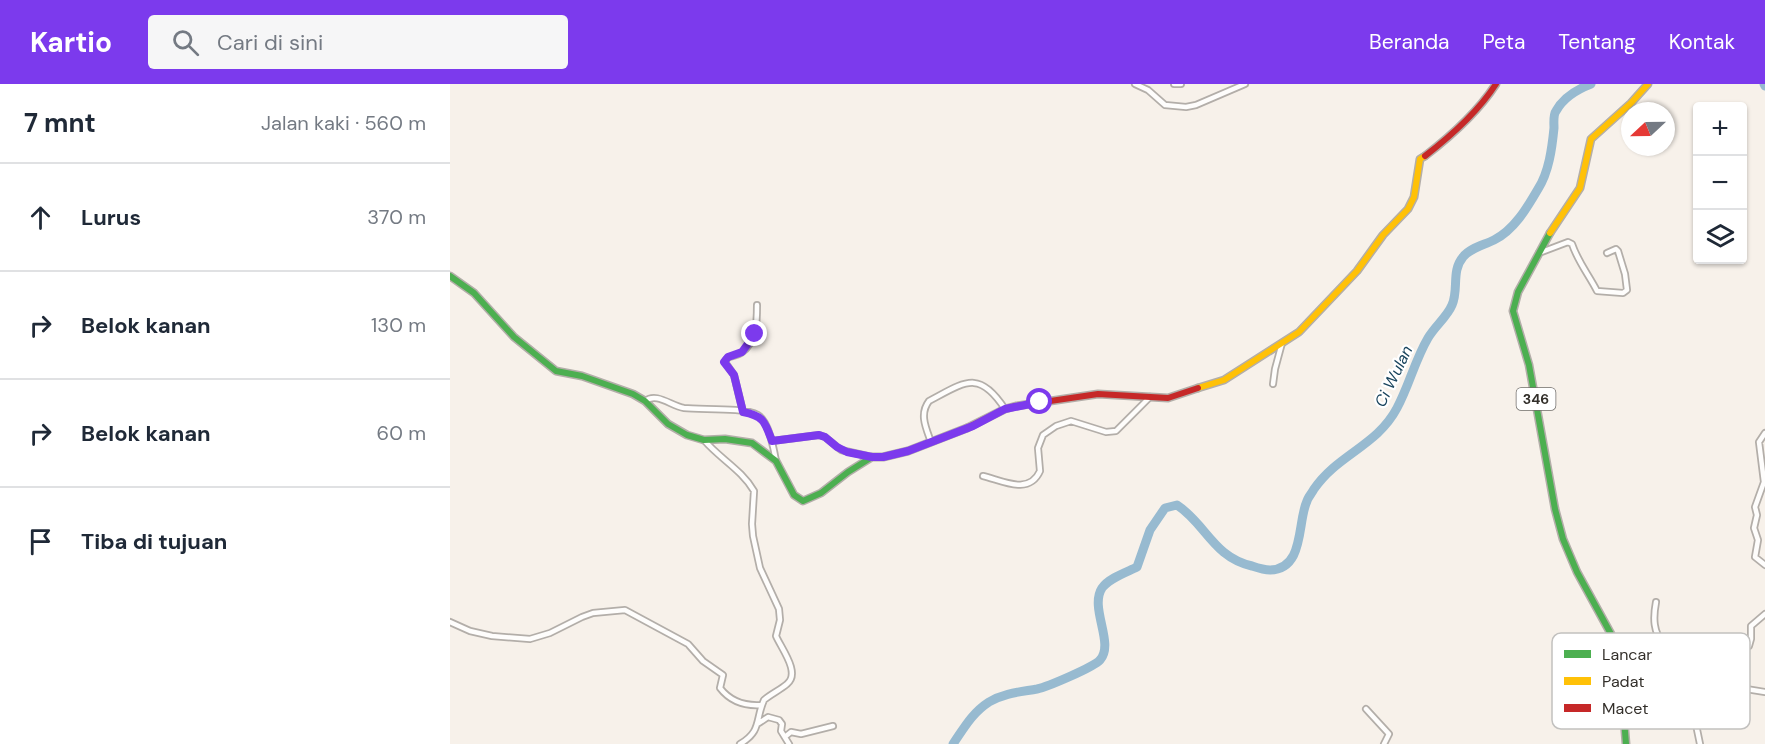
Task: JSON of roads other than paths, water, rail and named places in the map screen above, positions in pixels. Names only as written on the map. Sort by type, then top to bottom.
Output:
[{"type":"street","points":[[1135,84],[1148,90],[1165,105],[1186,107],[1245,84]]},
{"type":"street","points":[[1174,84],[1181,84]]},
{"type":"street","points":[[772,441],[819,435],[841,450],[872,457],[890,456],[973,426],[1005,409],[1098,394],[1168,398],[1215,384],[1299,332],[1357,271],[1383,235],[1408,209],[1414,197],[1420,159],[1447,139],[1489,95],[1496,84]]},
{"type":"street","name":"346","points":[[1610,633],[1577,572],[1563,539],[1535,394],[1525,349],[1514,315],[1518,292],[1539,253],[1580,188],[1591,140],[1648,84]]},
{"type":"street","points":[[1539,253],[1568,242],[1572,244],[1581,266],[1592,279],[1597,291],[1623,293],[1627,290],[1618,251],[1616,249],[1607,253]]},
{"type":"street","points":[[450,276],[474,293],[514,337],[555,371],[582,376],[625,390],[645,401],[668,424],[687,435],[704,440],[725,439],[752,442],[776,462]]},
{"type":"street","points":[[743,412],[734,375],[724,362],[728,357],[742,352],[752,340],[757,326],[757,305]]},
{"type":"street","points":[[1273,384],[1282,343]]},
{"type":"street","points":[[931,442],[924,415],[926,405],[929,401],[960,385],[973,381],[984,385],[997,397],[1005,409]]},
{"type":"street","points":[[983,476],[1018,485],[1032,482],[1040,471],[1038,444],[1046,432],[1071,421],[1106,432],[1116,431],[1121,429],[1150,397]]},
{"type":"street","points":[[645,401],[655,398],[682,407],[756,414],[761,418],[772,441],[776,462],[794,495],[803,501],[821,493],[872,457]]},
{"type":"street","points":[[1765,433],[1759,442],[1764,484],[1755,508],[1757,515],[1754,528],[1758,540],[1755,557],[1765,565]]},
{"type":"street","points":[[704,440],[715,453],[737,470],[754,491],[752,524],[755,548],[760,568],[779,609],[780,620],[776,636],[792,674],[788,684],[766,698],[761,705],[759,723],[753,734],[740,744]]},
{"type":"street","points":[[1757,545],[1765,546]]},
{"type":"street","points":[[1656,602],[1654,623],[1657,633]]},
{"type":"street","points":[[450,622],[471,631],[492,636],[530,639],[550,633],[582,616],[625,610],[690,646],[704,661],[723,675],[720,687],[725,694],[744,704],[761,705]]},
{"type":"street","points":[[1750,642],[1751,626],[1765,614]]},
{"type":"street","points":[[1750,690],[1765,692]]},
{"type":"street","points":[[1366,709],[1389,734],[1384,744]]},
{"type":"street","points":[[759,723],[768,717],[778,719],[782,723],[780,731],[786,736],[789,744]]},
{"type":"street","points":[[786,736],[791,732],[801,734],[833,726]]},
{"type":"street","name":"346","points":[[1625,729],[1626,744]]},
{"type":"street","points":[[1697,729],[1700,744]]},
{"type":"waterway","name":"Ci Wulan","points":[[953,744],[973,716],[989,702],[1006,695],[1050,685],[1100,660],[1105,644],[1098,605],[1102,588],[1114,578],[1137,567],[1150,530],[1165,508],[1177,505],[1219,548],[1239,562],[1270,570],[1281,568],[1289,562],[1298,543],[1309,496],[1334,467],[1379,432],[1389,421],[1401,400],[1428,338],[1452,305],[1459,262],[1469,251],[1501,236],[1519,218],[1545,175],[1551,152],[1555,113],[1567,98],[1591,84]]}]
